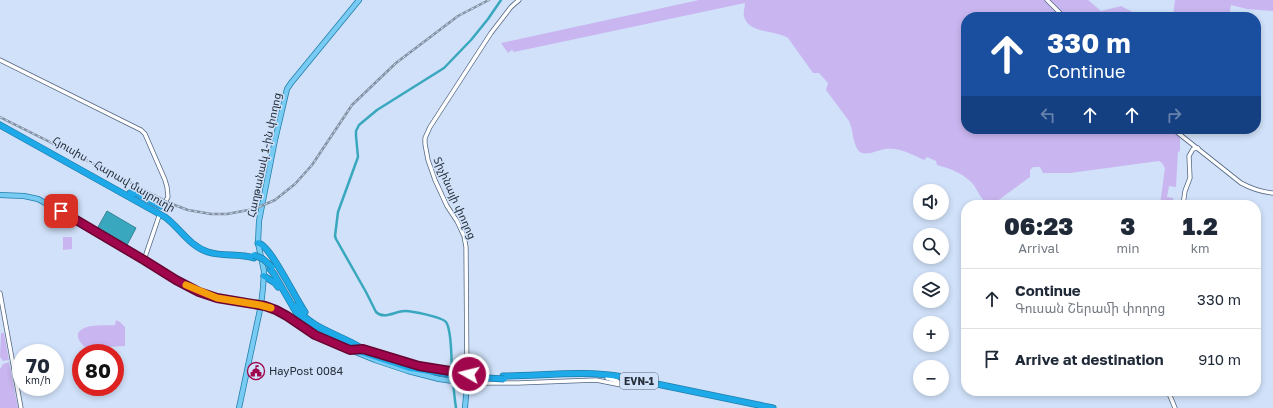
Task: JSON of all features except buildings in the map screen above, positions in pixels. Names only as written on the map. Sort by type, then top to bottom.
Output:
[{"type":"highway","name":"Հյուսիս - Հարավ մայրուղի","points":[[0,122],[14,128],[169,216],[193,240],[204,247],[217,251],[243,252],[254,256],[271,268],[283,284],[296,308],[306,319],[316,326],[353,342],[363,349],[435,371]]},
{"type":"highway","name":"Հյուսիս - Հարավ մայրուղի","points":[[0,125],[165,217],[175,225],[192,244],[200,249],[216,254],[254,256]]},
{"type":"highway","points":[[130,193],[138,194],[163,207]]},
{"type":"highway","points":[[258,243],[262,244],[274,260],[298,302],[316,326]]},
{"type":"highway","name":"Հյուսիս - Հարավ մայրուղի","points":[[271,268],[300,319],[317,332],[347,345],[352,350],[409,368],[477,378],[577,376],[607,378],[757,408]]},
{"type":"highway","points":[[264,276],[277,285],[295,316],[300,319]]},
{"type":"highway","name":"Հյուսիս - Հարավ մայրուղի","points":[[352,350],[363,349]]},
{"type":"highway","name":"Հյուսիս - Հարավ մայրուղի","points":[[503,378],[576,373],[598,374],[623,377],[773,408]]},
{"type":"main road","name":"Հաղթանակ 1-ին փողոց","points":[[238,408],[261,304],[264,276],[258,243],[258,225],[265,186],[287,89],[359,0]]},
{"type":"main road","name":"EVN-1","points":[[0,195],[24,196],[38,199],[84,224],[176,280],[199,292],[217,298],[261,304],[282,313],[315,335],[352,350]]},
{"type":"main road","points":[[352,350],[391,366],[466,383]]},
{"type":"main road","name":"Տիչինայի փողոց","points":[[465,408],[466,383]]},
{"type":"street","name":"Տիչինայի փողոց","points":[[466,383],[466,247],[464,236],[447,206],[435,180],[425,151],[425,138],[430,127],[490,32],[511,7],[519,0]]},
{"type":"street","points":[[1047,0],[1059,12]]},
{"type":"street","points":[[0,60],[140,130],[145,134],[165,180],[168,194],[163,207]]},
{"type":"street","points":[[1180,134],[1241,183],[1253,190],[1273,194]]},
{"type":"street","points":[[1184,200],[1185,191],[1190,178],[1189,156],[1193,149],[1198,148]]},
{"type":"street","points":[[144,260],[159,216]]},
{"type":"street","points":[[0,293],[21,408]]},
{"type":"street","points":[[607,378],[617,381],[621,385]]},
{"type":"street","points":[[466,383],[596,380],[621,385],[627,383],[642,384]]},
{"type":"street","points":[[1170,396],[1175,408]]},
{"type":"shaded area","points":[[699,0],[1088,0],[1101,11],[1121,6],[1132,12],[961,12],[961,134],[1176,134],[1180,137],[1180,151],[1178,152],[1176,187],[1169,186],[1167,197],[1173,198],[1173,200],[1161,200],[1165,168],[1159,161],[1070,173],[1043,173],[1040,167],[1033,167],[1030,170],[1030,177],[999,200],[984,200],[973,184],[965,177],[952,170],[937,165],[936,161],[927,157],[924,160],[896,149],[882,150],[871,153],[861,152],[856,147],[849,121],[826,90],[828,83],[819,73],[813,73],[788,38],[783,35],[756,29],[751,26],[744,16],[745,3],[514,52],[512,50],[508,53],[501,43]]},
{"type":"shaded area","points":[[1175,0],[1273,0],[1273,11],[1247,9],[1231,5],[1230,12],[1174,12]]},
{"type":"shaded area","points":[[63,237],[72,237],[72,249],[63,250]]},
{"type":"shaded area","points":[[116,320],[125,327],[125,346],[124,344],[82,344],[79,340],[78,334],[80,330],[84,328],[115,325]]},
{"type":"shaded area","points":[[1,333],[4,333],[9,360],[3,361],[0,357]]},
{"type":"shaded area","points":[[9,362],[12,377],[12,396],[16,396],[18,408],[0,408],[0,369],[3,364]]},
{"type":"water","points":[[107,211],[136,228],[127,245],[98,230],[98,227]]},
{"type":"waterway","points":[[456,408],[450,337],[446,322],[433,316],[409,311],[401,311],[386,315],[376,312],[335,236],[338,212],[358,157],[356,131],[359,125],[377,110],[444,68],[471,40],[501,0]]},
{"type":"railway","points":[[0,117],[169,203],[188,210],[211,214],[227,214],[254,209],[275,200],[295,184],[312,165],[352,105],[396,63],[458,16],[489,0]]},
{"type":"slow traffic","points":[[186,285],[199,292],[217,298],[271,308]]},
{"type":"place","name":"HayPost 0084","points":[[256,371]]},
{"type":"route","points":[[61,211],[176,280],[199,292],[217,298],[265,306],[276,310],[315,335],[350,350],[363,349],[394,360],[419,366],[469,374]]}]
